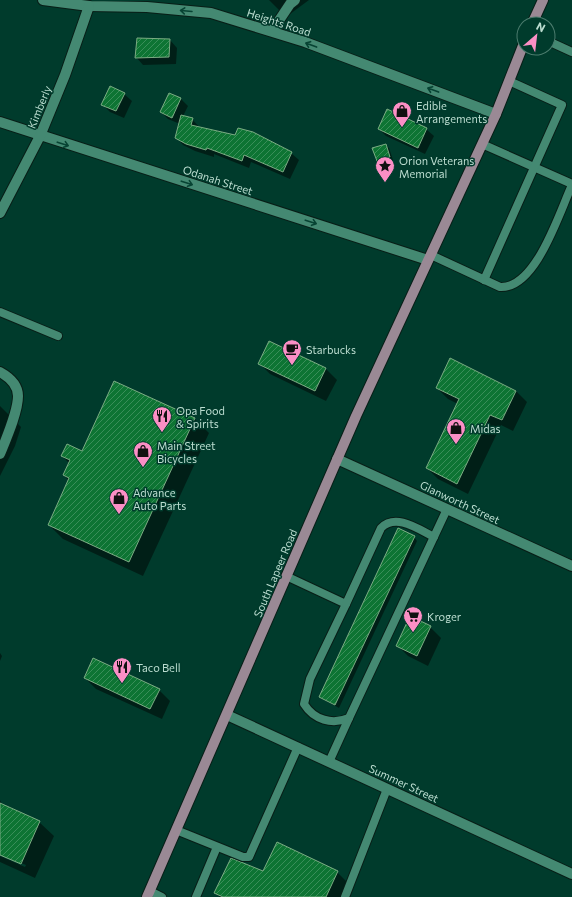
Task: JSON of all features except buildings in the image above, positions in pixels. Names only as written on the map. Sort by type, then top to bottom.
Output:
[{"type":"main road","points":[[536,16],[543,0]]},
{"type":"main road","name":"South Lapeer Road","points":[[149,894],[337,459],[496,114],[519,56]]},
{"type":"street","name":"Heights Road","points":[[44,0],[89,6],[147,8],[211,13],[272,31],[496,114]]},
{"type":"street","points":[[272,31],[290,4],[295,0]]},
{"type":"street","name":"Kimberly","points":[[0,213],[40,136],[65,74],[89,6]]},
{"type":"street","name":"Odanah Street","points":[[0,122],[40,136],[429,258]]},
{"type":"street","points":[[0,372],[14,382],[18,395],[10,431],[0,454]]},
{"type":"street","name":"Glanworth Street","points":[[337,459],[572,566]]},
{"type":"street","name":"Summer Street","points":[[227,715],[572,874]]},
{"type":"lane","points":[[556,45],[572,52]]},
{"type":"lane","points":[[484,280],[562,105],[509,81]]},
{"type":"lane","points":[[429,258],[500,286],[507,287],[522,279],[539,258],[572,185],[482,144]]},
{"type":"lane","points":[[0,312],[58,336]]},
{"type":"lane","points":[[329,762],[447,509]]},
{"type":"lane","points":[[349,718],[339,722],[322,720],[309,712],[304,704],[310,679],[381,528],[386,523],[396,521],[403,522],[434,537]]},
{"type":"lane","points":[[286,576],[346,604]]},
{"type":"lane","points":[[176,830],[243,857],[249,857],[298,747]]},
{"type":"lane","points":[[344,897],[387,789]]},
{"type":"lane","points":[[196,897],[218,847]]},
{"type":"lane","points":[[149,894],[162,897]]},
{"type":"place","name":"Edible Arrangements","points":[[402,128]]},
{"type":"place","name":"Orion Veterans Memorial","points":[[385,183]]},
{"type":"place","name":"Starbucks","points":[[292,366]]},
{"type":"place","name":"Opa Food & Spirits","points":[[162,433]]},
{"type":"place","name":"Midas","points":[[456,445]]},
{"type":"place","name":"Main Street Bicycles","points":[[143,468]]},
{"type":"place","name":"Advance Auto Parts","points":[[119,515]]},
{"type":"place","name":"Kroger","points":[[413,633]]},
{"type":"place","name":"Taco Bell","points":[[122,684]]}]
